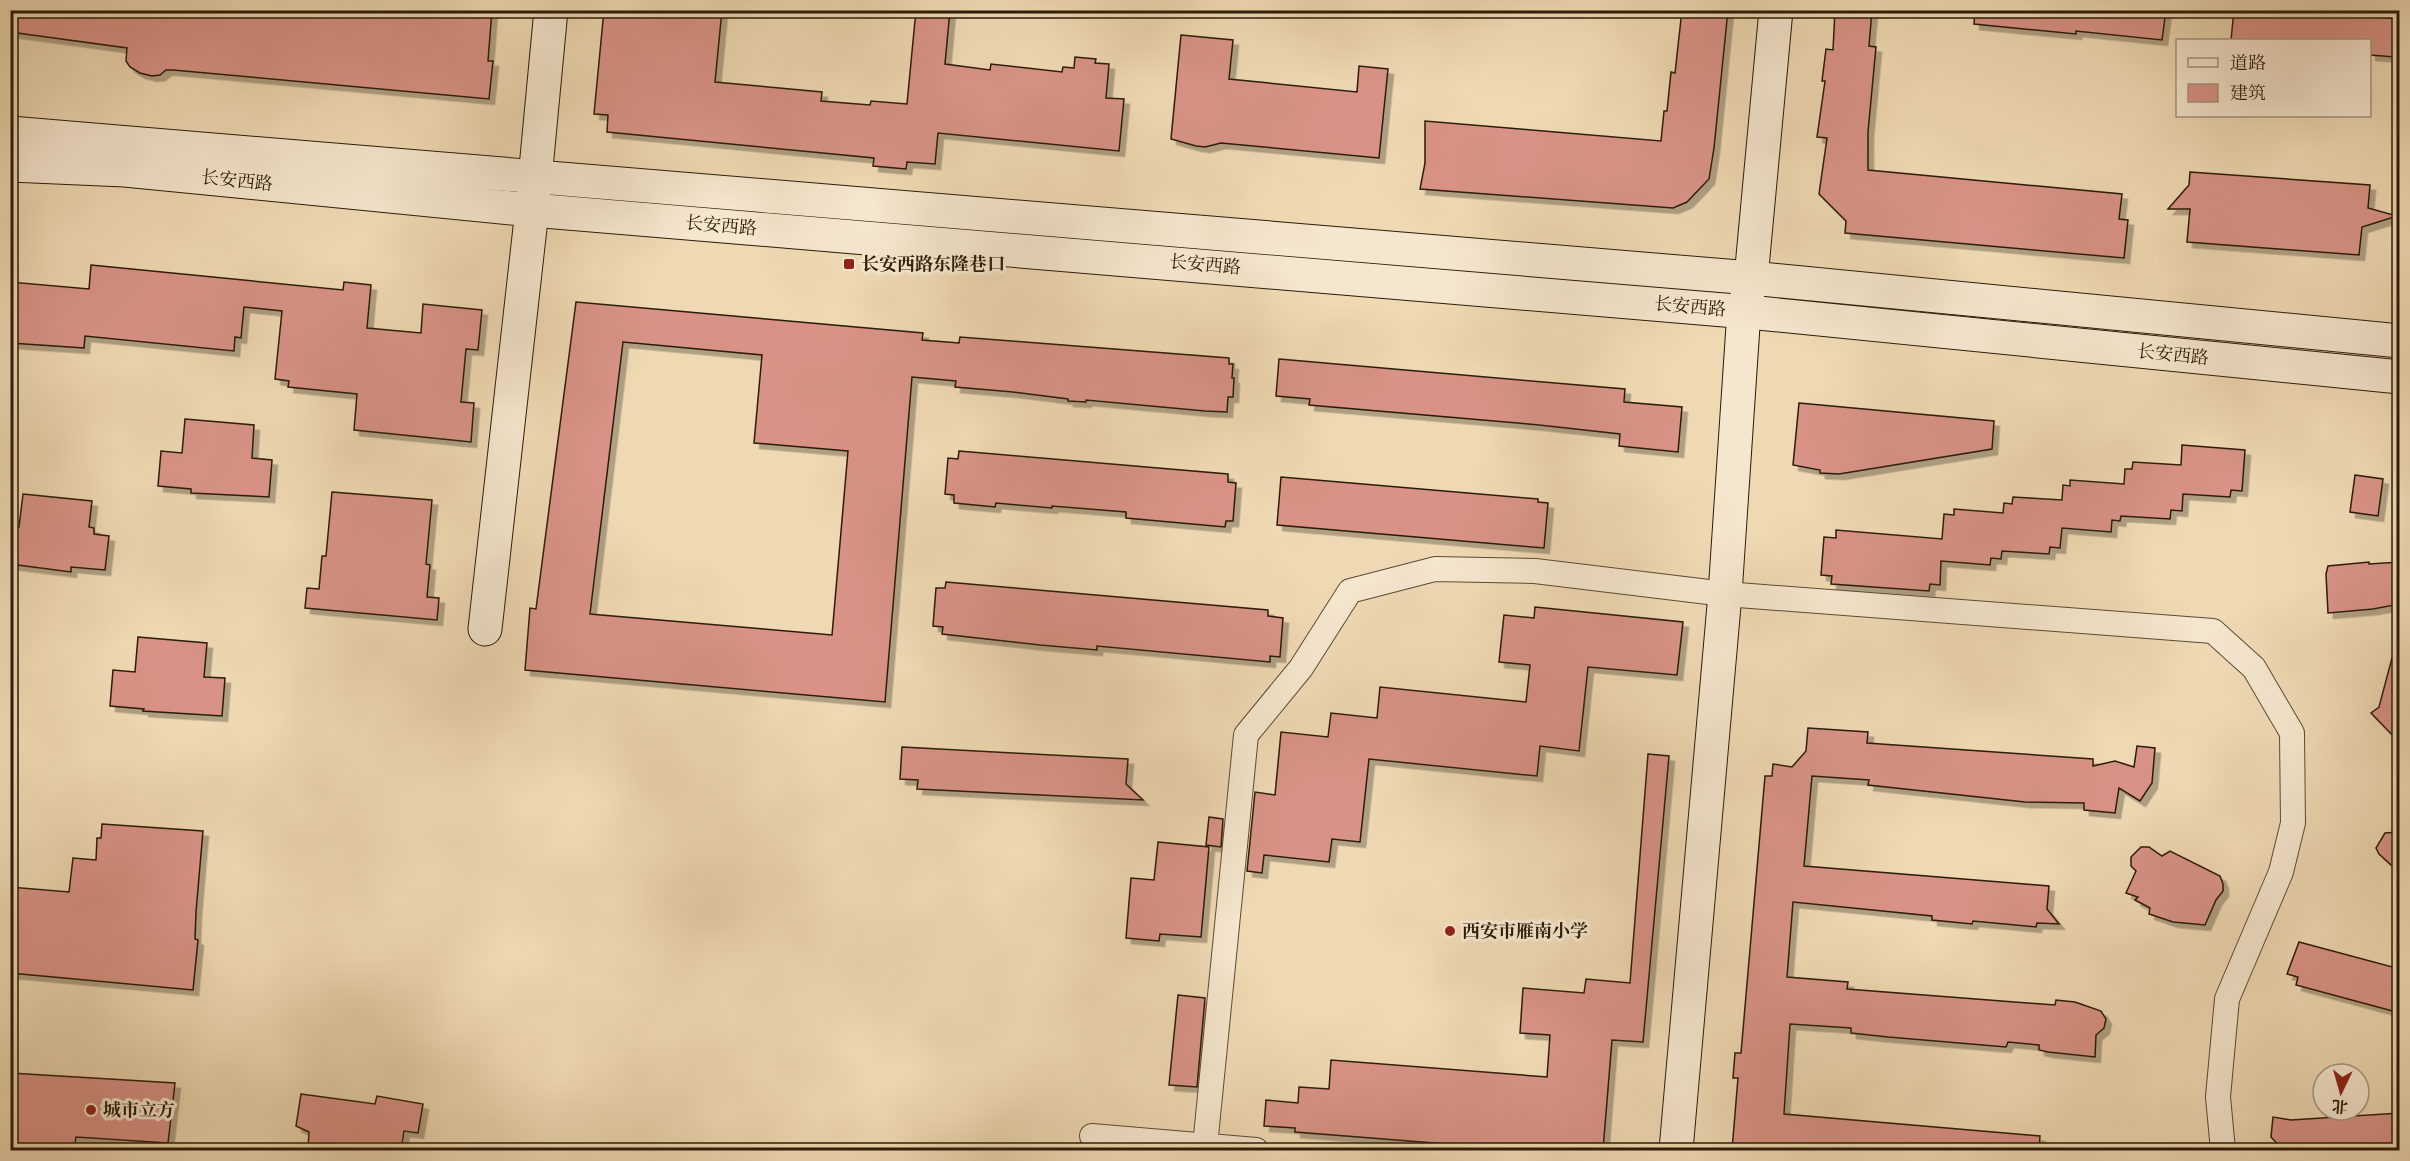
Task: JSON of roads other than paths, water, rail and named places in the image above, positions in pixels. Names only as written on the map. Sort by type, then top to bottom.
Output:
[{"type":"main road","points":[[485,629],[532,210],[551,10]]},
{"type":"main road","points":[[1677,1150],[1725,594],[1744,311],[1751,278],[1776,10]]},
{"type":"main road","name":"长安西路","points":[[10,133],[1751,278],[2400,340]]},
{"type":"main road","name":"长安西路","points":[[10,165],[125,170],[532,210],[1744,311],[2400,377]]},
{"type":"street","points":[[1205,1146],[1246,735],[1301,668],[1350,591],[1435,569],[1535,572],[1725,594],[2213,631],[2254,668],[2292,733],[2293,823],[2281,872],[2227,999],[2218,1097],[2223,1150]]},
{"type":"street","points":[[1092,1136],[1256,1150]]},
{"type":"place","name":"长安西路东隆巷口","points":[[849,264]]},
{"type":"place","name":"西安市雁南小学","points":[[1450,931]]},
{"type":"place","name":"城市立方","points":[[91,1110]]}]
